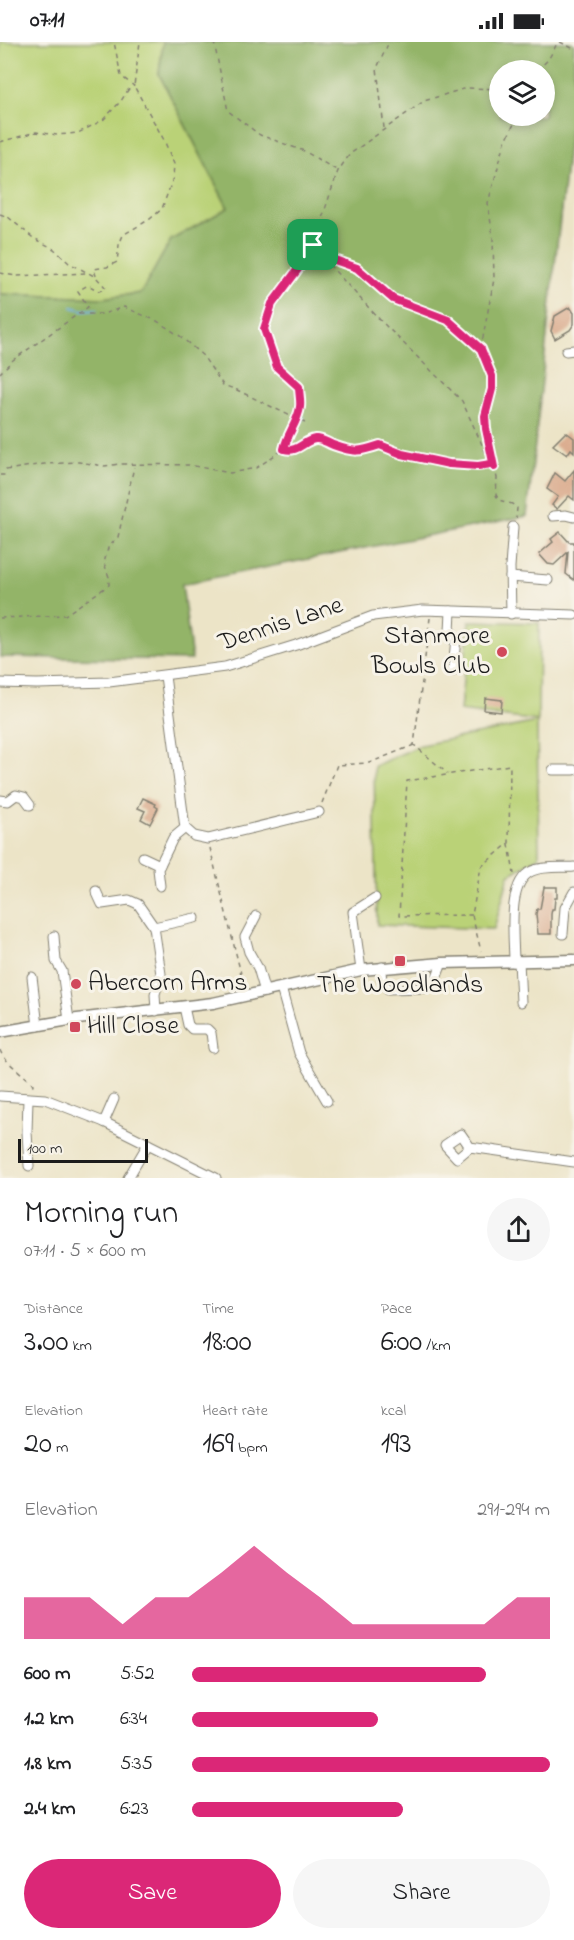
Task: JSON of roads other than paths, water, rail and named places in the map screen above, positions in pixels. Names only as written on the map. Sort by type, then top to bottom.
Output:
[{"type":"main road","points":[[0,1032],[69,1020],[184,1007],[382,967],[442,963],[574,960]]},
{"type":"street","points":[[553,516],[566,515],[574,518]]},
{"type":"street","points":[[511,614],[510,578],[513,527]]},
{"type":"street","points":[[510,578],[549,580]]},
{"type":"street","name":"Dennis Lane","points":[[0,683],[109,682],[225,667],[296,645],[373,616],[431,610],[574,615]]},
{"type":"street","points":[[451,611],[450,631],[456,638],[453,671]]},
{"type":"street","points":[[165,676],[184,828],[194,836],[208,838],[319,812]]},
{"type":"street","points":[[553,770],[574,770]]},
{"type":"street","points":[[0,800],[8,801],[16,795],[24,797],[30,805]]},
{"type":"street","points":[[160,886],[158,868],[173,838],[184,828]]},
{"type":"street","points":[[142,857],[160,865]]},
{"type":"street","points":[[521,1002],[516,962],[514,901],[517,885],[531,871],[574,867]]},
{"type":"street","points":[[96,891],[102,904],[129,900],[138,904],[154,927],[161,974],[154,994],[156,1011]]},
{"type":"street","points":[[563,934],[565,908],[574,892]]},
{"type":"street","points":[[361,970],[353,912],[375,898]]},
{"type":"street","points":[[256,916],[244,937],[258,968],[265,992]]},
{"type":"street","points":[[154,927],[195,918]]},
{"type":"street","points":[[54,936],[56,961],[62,970],[69,1020]]},
{"type":"street","points":[[382,967],[380,976],[388,989],[427,988],[434,984],[442,963]]},
{"type":"street","points":[[32,977],[38,1026]]},
{"type":"street","points":[[281,988],[299,1053],[327,1101]]},
{"type":"street","points":[[184,1007],[188,1025],[192,1029],[207,1029],[211,1033],[213,1048]]},
{"type":"street","points":[[0,1096],[45,1099],[104,1122],[216,1178]]},
{"type":"street","points":[[28,1099],[29,1166]]},
{"type":"street","points":[[104,1122],[114,1099]]},
{"type":"street","points":[[128,1178],[148,1144]]},
{"type":"street","points":[[470,1147],[574,1162]]},
{"type":"waterway","points":[[72,307],[83,310],[98,309]]},
{"type":"waterway","points":[[298,426],[304,417]]},
{"type":"place","name":"Stanmore Bowls Club","points":[[502,652]]},
{"type":"place","name":"The Woodlands","points":[[400,961]]},
{"type":"place","name":"Abercorn Arms","points":[[76,984]]},
{"type":"place","name":"Hill Close","points":[[75,1027]]}]
